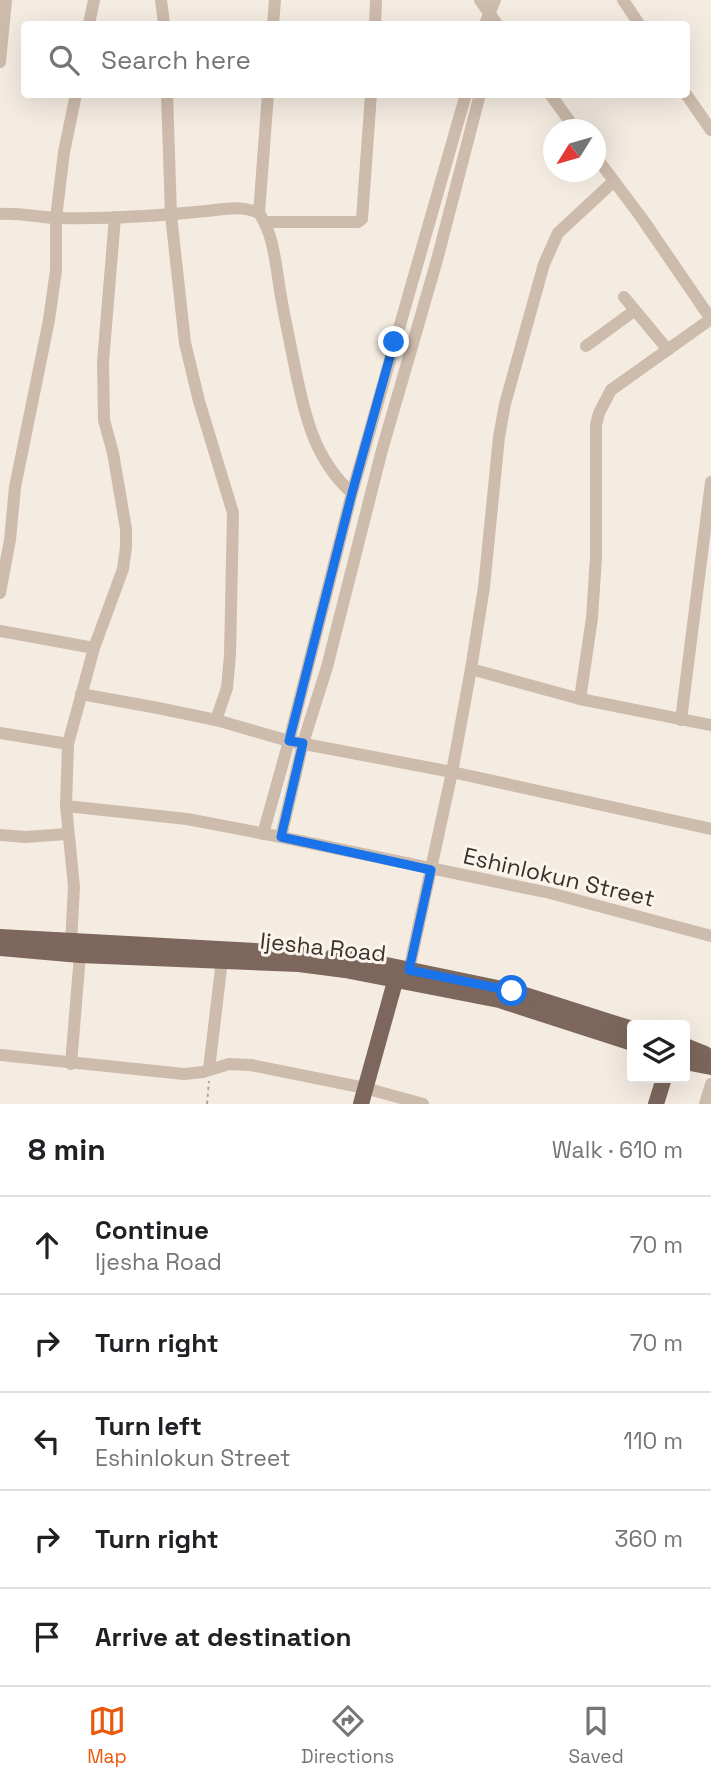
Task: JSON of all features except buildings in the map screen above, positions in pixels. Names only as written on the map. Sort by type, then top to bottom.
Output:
[{"type":"main road","name":"Ijesha Road","points":[[0,937],[75,949],[299,964],[402,974],[512,991],[627,1027]]},
{"type":"main road","name":"Ijesha Road","points":[[0,948],[268,950],[372,962],[402,974],[499,1000],[627,1041]]},
{"type":"main road","points":[[363,1096],[402,974]]},
{"type":"main road","points":[[690,1048],[705,1054],[711,1061]]},
{"type":"main road","points":[[690,1063],[711,1067]]},
{"type":"main road","points":[[656,1104],[662,1083]]},
{"type":"street","points":[[0,62],[6,0]]},
{"type":"street","points":[[90,21],[93,0]]},
{"type":"street","points":[[161,0],[164,21]]},
{"type":"street","points":[[273,21],[275,0]]},
{"type":"street","points":[[375,21],[376,0]]},
{"type":"street","points":[[480,0],[487,21]]},
{"type":"street","points":[[487,21],[495,0]]},
{"type":"street","points":[[623,0],[637,21]]},
{"type":"street","points":[[0,593],[10,540],[15,487],[49,320],[56,270],[55,218],[75,98]]},
{"type":"street","points":[[167,98],[170,215],[187,352],[233,513],[230,655],[226,688],[216,720]]},
{"type":"street","points":[[268,98],[262,217],[275,252],[286,323],[305,414],[326,464],[336,479],[352,493]]},
{"type":"street","points":[[0,214],[19,212],[55,218],[115,217],[170,215],[245,207],[262,217],[358,222],[362,219],[371,98]]},
{"type":"street","points":[[263,834],[352,493],[465,98]]},
{"type":"street","points":[[281,837],[303,743],[327,667],[382,450],[437,260],[479,98]]},
{"type":"street","points":[[553,98],[568,119]]},
{"type":"street","points":[[690,98],[711,130]]},
{"type":"street","points":[[580,699],[594,593],[596,425],[599,413],[611,390],[711,319],[641,217],[606,172]]},
{"type":"street","points":[[402,974],[431,870],[471,669],[484,587],[499,437],[505,404],[544,264],[558,233],[613,182]]},
{"type":"street","points":[[71,1064],[75,949],[74,887],[66,806],[68,744],[94,648],[123,569],[126,547],[126,529],[113,453],[104,420],[103,362],[115,217]]},
{"type":"street","points":[[624,297],[668,350]]},
{"type":"street","points":[[586,346],[634,310]]},
{"type":"street","points":[[681,720],[711,482]]},
{"type":"street","points":[[333,570],[349,575]]},
{"type":"street","points":[[0,631],[94,648]]},
{"type":"street","points":[[471,669],[580,699],[711,726]]},
{"type":"street","points":[[81,694],[216,720],[289,741],[452,772],[711,829]]},
{"type":"street","points":[[0,733],[68,744]]},
{"type":"street","name":"Eshinlokun Street","points":[[66,806],[164,816],[281,837],[550,894],[711,936]]},
{"type":"street","points":[[0,835],[26,837],[67,834]]},
{"type":"street","points":[[209,1069],[222,960]]},
{"type":"street","points":[[0,1055],[184,1074],[229,1064],[251,1065],[363,1096],[423,1104]]},
{"type":"street","points":[[705,1104],[711,1084]]},
{"type":"path","points":[[207,1104],[209,1069]]},
{"type":"route","points":[[394,342],[352,493],[289,741],[303,743],[281,837],[431,870],[409,970],[512,991]]}]
